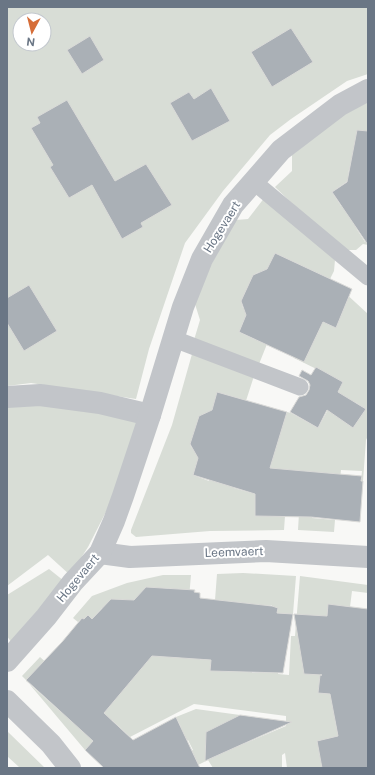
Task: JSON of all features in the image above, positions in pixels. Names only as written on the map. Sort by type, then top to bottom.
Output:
[{"type":"street","name":"Hogevaert","points":[[7,661],[100,553],[114,521],[150,415],[183,307],[202,259],[233,205],[281,150],[340,105],[368,90]]},
{"type":"street","points":[[7,397],[40,395],[100,404],[150,415]]},
{"type":"street","name":"Leemvaert","points":[[100,553],[130,557],[266,551],[368,556]]},
{"type":"street","points":[[7,701],[51,744],[70,768]]},
{"type":"lane","points":[[254,182],[368,277]]},
{"type":"lane","points":[[174,339],[300,387]]},
{"type":"shaded area","points":[[7,7],[368,7],[368,74],[347,81],[270,135],[223,191],[185,243],[149,349],[136,399],[31,383],[7,386]]},
{"type":"shaded area","points":[[368,102],[368,154],[350,166],[348,174],[352,178],[332,192],[341,206],[347,203],[361,224],[356,228],[365,242],[368,241],[368,245],[363,244],[356,250],[347,250],[324,234],[275,187],[292,171],[292,155],[341,116]]},
{"type":"shaded area","points":[[265,197],[335,260],[334,271],[330,279],[275,253],[265,274],[259,272],[253,275],[241,301],[243,308],[248,310],[239,332],[254,339],[269,339],[259,364],[194,340],[200,320],[195,304],[208,270],[236,220],[248,219]]},
{"type":"shaded area","points":[[330,279],[368,314],[368,436],[366,440],[363,481],[361,481],[362,471],[341,470],[340,479],[285,501],[255,502],[255,516],[285,516],[284,530],[210,531],[136,537],[131,533],[131,530],[172,425],[192,354],[254,376],[244,407],[211,415],[205,413],[199,417],[190,445],[194,451],[200,453],[193,475],[209,481],[212,470],[237,477],[234,488],[251,493],[276,409],[291,413],[318,428],[343,382],[294,358],[304,336],[323,322],[336,327],[341,315],[336,299],[323,293]],"holes":[[[355,402],[366,409],[353,428],[343,421]]]},
{"type":"shaded area","points":[[26,401],[140,417],[109,506],[88,547],[70,575],[48,555],[7,586],[7,403]]},
{"type":"shaded area","points":[[300,497],[313,498],[312,518],[335,520],[334,532],[298,530]]},
{"type":"shaded area","points":[[49,569],[64,581],[11,642],[7,636],[7,595]]},
{"type":"shaded area","points":[[243,573],[296,576],[293,614],[277,613],[278,608],[272,607],[272,605],[267,605],[266,612],[215,600],[217,574]]},
{"type":"shaded area","points":[[163,575],[191,575],[189,598],[168,591],[168,588],[163,588],[116,620],[102,608],[92,619],[88,616],[84,619],[82,618],[78,622],[73,618],[92,596],[127,583]]},
{"type":"shaded area","points":[[300,576],[368,585],[368,593],[352,591],[350,607],[328,605],[327,616],[349,618],[343,669],[318,693],[340,695],[335,721],[338,736],[317,741],[319,751],[340,747],[322,766],[322,768],[287,768],[285,753],[282,755],[282,768],[213,768],[208,760],[192,768],[173,761],[193,750],[188,740],[168,751],[161,737],[181,727],[176,717],[196,709],[240,715],[229,750],[286,726],[286,716],[194,704],[130,737],[112,720],[85,750],[29,684],[61,712],[72,700],[148,648],[174,658],[185,658],[187,636],[201,638],[200,660],[211,660],[253,650],[252,673],[263,673],[264,651],[279,652],[278,674],[289,675],[291,636],[295,636]]},
{"type":"shaded area","points":[[40,657],[50,666],[30,676],[26,680],[22,676]]},
{"type":"shaded area","points":[[7,731],[45,768],[18,768],[19,767],[7,756]]},
{"type":"building","points":[[291,28],[313,62],[272,87],[251,52]]},
{"type":"building","points":[[90,36],[104,60],[82,74],[67,50]]},
{"type":"building","points":[[211,88],[230,121],[192,141],[170,103],[189,92],[194,99]]},
{"type":"building","points":[[67,100],[115,181],[146,164],[172,205],[141,223],[143,227],[122,239],[92,185],[69,198],[50,167],[53,165],[31,128],[40,123],[37,117]]},
{"type":"building","points":[[357,130],[368,131],[368,245],[332,192],[347,182]]},
{"type":"building","points":[[275,253],[352,289],[336,328],[323,322],[304,362],[239,332],[246,315],[241,301],[253,275],[267,269]]},
{"type":"building","points":[[29,285],[57,331],[24,351],[7,323],[7,298]]},
{"type":"building","points":[[316,367],[343,382],[338,392],[366,409],[353,428],[327,410],[318,428],[290,412],[299,397],[306,395],[309,390],[310,385],[308,381],[299,376],[302,370],[311,375]]},
{"type":"building","points":[[217,392],[287,412],[270,468],[362,476],[361,481],[363,481],[360,522],[311,517],[255,516],[255,494],[193,475],[198,458],[190,444],[199,416],[212,410]]},
{"type":"building","points":[[146,587],[195,590],[194,592],[200,593],[200,598],[272,606],[278,608],[277,613],[293,614],[283,673],[210,671],[211,660],[152,656],[104,713],[133,740],[176,717],[200,768],[104,768],[85,750],[93,741],[26,680],[62,642],[82,618],[84,619],[88,615],[92,619],[111,599],[134,600]]},
{"type":"building","points":[[328,604],[368,609],[368,768],[322,768],[317,741],[338,736],[330,694],[318,693],[320,675],[322,675],[304,674],[294,614],[327,616]]},
{"type":"building","points":[[240,715],[292,722],[205,761],[206,732]]}]
